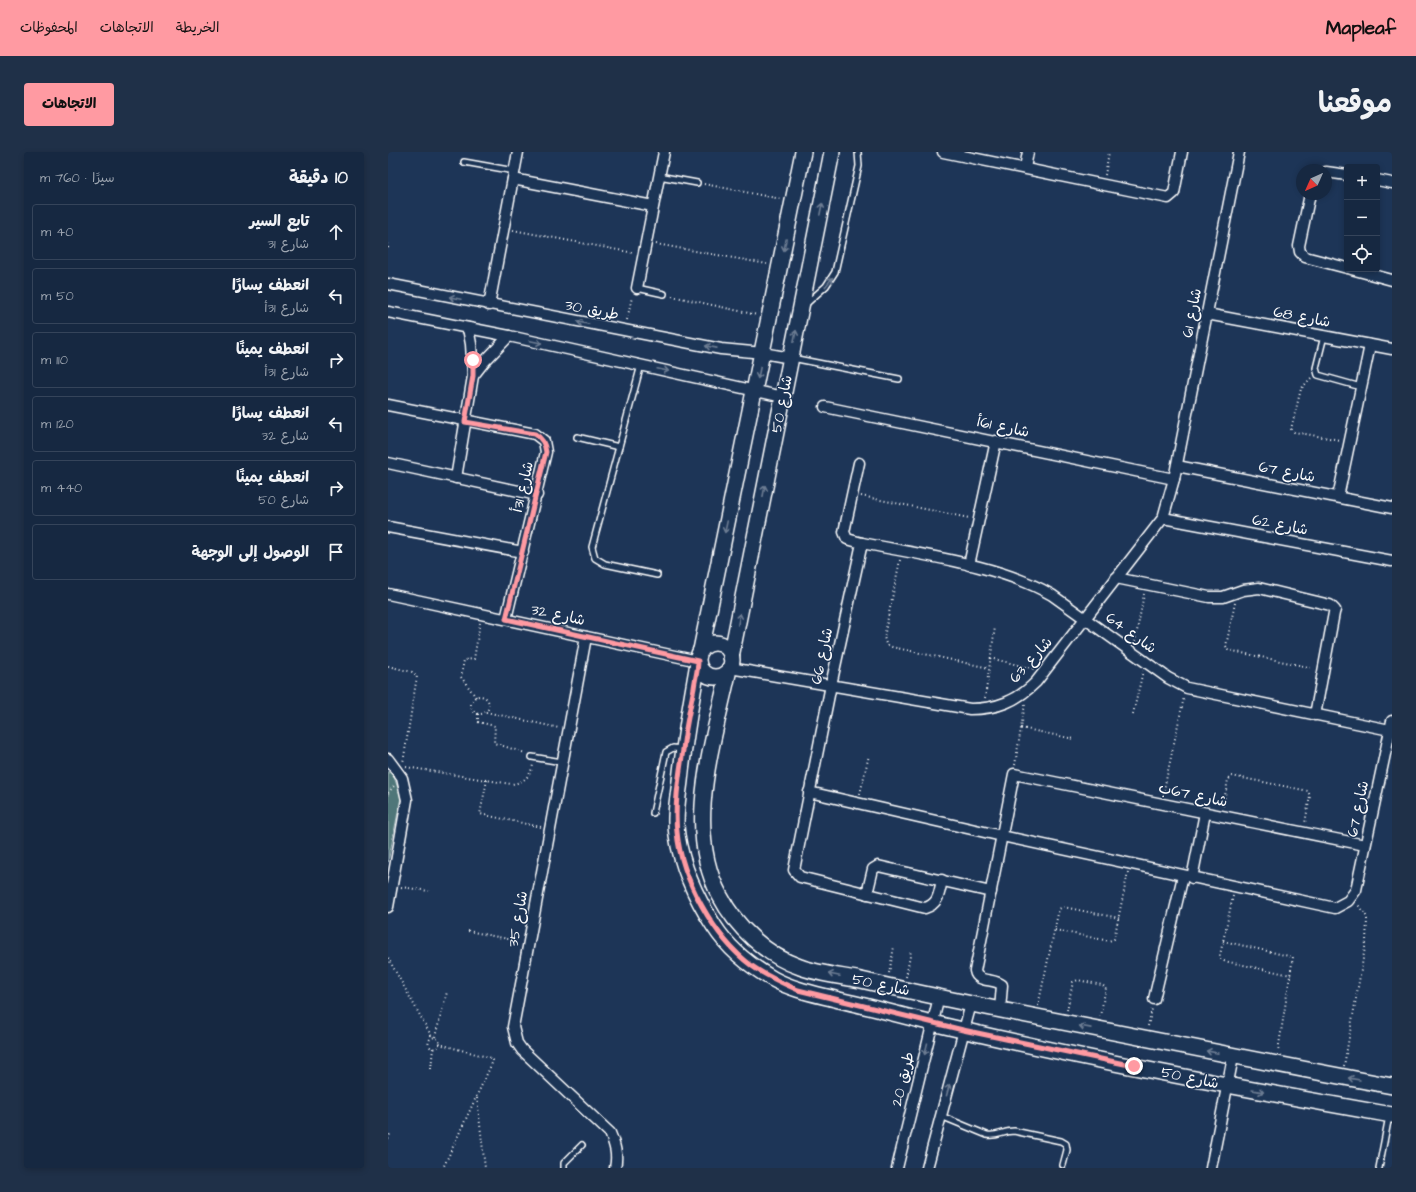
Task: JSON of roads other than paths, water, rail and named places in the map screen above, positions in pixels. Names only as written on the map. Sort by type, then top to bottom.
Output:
[{"type":"street","points":[[489,305],[518,152]]},
{"type":"street","points":[[637,288],[664,152]]},
{"type":"street","name":"شارع 50","points":[[803,152],[755,392],[699,658],[683,749],[677,805],[676,832],[682,859],[691,883],[715,928],[732,948],[752,966],[774,979],[798,990],[963,1030],[1227,1086],[1391,1115]]},
{"type":"street","name":"شارع 50","points":[[832,152],[730,665],[705,783],[702,810],[702,840],[708,870],[720,897],[738,922],[756,941],[776,956],[800,967],[903,990],[1233,1057],[1392,1086]]},
{"type":"street","points":[[943,152],[1170,197],[1174,193],[1182,152]]},
{"type":"street","points":[[1025,168],[1028,152]]},
{"type":"street","name":"شارع 61","points":[[1174,479],[1239,152]]},
{"type":"street","points":[[1332,173],[1344,175]]},
{"type":"street","points":[[514,175],[653,206]]},
{"type":"street","points":[[1380,181],[1392,183]]},
{"type":"street","points":[[1309,200],[1299,246],[1300,252],[1305,257],[1344,267]]},
{"type":"street","points":[[1362,272],[1392,280]]},
{"type":"street","name":"طريق 30","points":[[388,284],[489,305],[728,350],[763,353],[791,358]]},
{"type":"street","points":[[388,312],[509,336],[733,385],[755,392],[783,397]]},
{"type":"street","name":"شارع 68","points":[[1207,314],[1392,349]]},
{"type":"street","points":[[456,478],[473,376],[472,349],[468,328]]},
{"type":"street","points":[[473,376],[509,336]]},
{"type":"street","points":[[1338,497],[1370,345]]},
{"type":"street","name":"شارع 31أ","points":[[388,406],[465,422],[535,434],[544,441],[546,452],[537,495],[506,619]]},
{"type":"street","name":"شارع 61أ","points":[[825,407],[996,441],[1174,479]]},
{"type":"street","points":[[969,565],[996,441]]},
{"type":"street","points":[[388,462],[537,495]]},
{"type":"street","points":[[859,463],[844,535],[849,540],[862,543]]},
{"type":"street","name":"شارع 67","points":[[1177,466],[1392,508]]},
{"type":"street","name":"شارع 63","points":[[730,665],[831,685],[970,709],[983,709],[999,706],[1013,700],[1026,691],[1045,672],[1163,518],[1174,479]]},
{"type":"street","name":"شارع 62","points":[[1163,518],[1392,561]]},
{"type":"street","points":[[388,527],[523,552]]},
{"type":"street","name":"شارع 64","points":[[862,543],[969,565],[1035,585],[1146,662],[1187,688],[1315,715],[1391,725]]},
{"type":"street","name":"شارع 66","points":[[862,543],[831,685],[794,868],[800,877],[867,894]]},
{"type":"street","points":[[1116,578],[1209,597],[1223,597],[1237,594],[1243,590],[1259,588],[1327,603],[1333,607],[1334,613],[1315,715]]},
{"type":"street","name":"شارع 32","points":[[388,594],[586,636],[699,658]]},
{"type":"street","name":"شارع 35","points":[[586,636],[513,1027],[517,1043],[522,1050],[610,1133],[615,1145],[617,1158],[615,1168]]},
{"type":"street","points":[[718,643],[727,648],[730,665],[721,676],[712,676],[703,672],[699,658],[708,644],[718,643]]},
{"type":"street","name":"شارع 67","points":[[1187,877],[1329,908],[1342,906],[1348,901],[1356,890],[1391,725]]},
{"type":"street","points":[[388,906],[407,800],[402,778],[395,763]]},
{"type":"street","name":"شارع 67ب","points":[[1002,836],[1014,774],[1366,845]]},
{"type":"street","points":[[809,792],[1187,877]]},
{"type":"street","points":[[1154,999],[1205,812]]},
{"type":"street","points":[[1000,1010],[1002,985],[978,977],[975,971],[1002,836]]},
{"type":"street","points":[[942,880],[938,899],[935,903],[925,908],[867,894],[873,869],[878,866],[942,880],[991,892]]},
{"type":"street","name":"طريق 20","points":[[897,1168],[939,997]]},
{"type":"street","points":[[927,1168],[971,1004]]},
{"type":"street","points":[[1211,1168],[1233,1057]]},
{"type":"lane","points":[[801,309],[826,286],[835,272],[859,166],[858,152]]},
{"type":"lane","points":[[464,162],[514,175]]},
{"type":"lane","points":[[659,176],[697,183]]},
{"type":"lane","points":[[637,288],[664,294]]},
{"type":"lane","points":[[1324,336],[1316,368],[1317,373],[1323,378],[1361,387]]},
{"type":"lane","points":[[791,358],[899,379]]},
{"type":"lane","points":[[641,365],[592,547],[595,558],[605,564],[657,575]]},
{"type":"lane","points":[[577,437],[619,448]]},
{"type":"lane","points":[[653,814],[666,752],[673,748],[683,749]]},
{"type":"lane","points":[[532,757],[562,762]]},
{"type":"lane","points":[[1379,1168],[1391,1115]]},
{"type":"lane","points":[[941,1116],[987,1135],[994,1136],[1007,1131],[1014,1131],[1061,1141],[1066,1144],[1067,1150],[1063,1165]]},
{"type":"lane","points":[[564,1168],[564,1163],[582,1145]]}]
